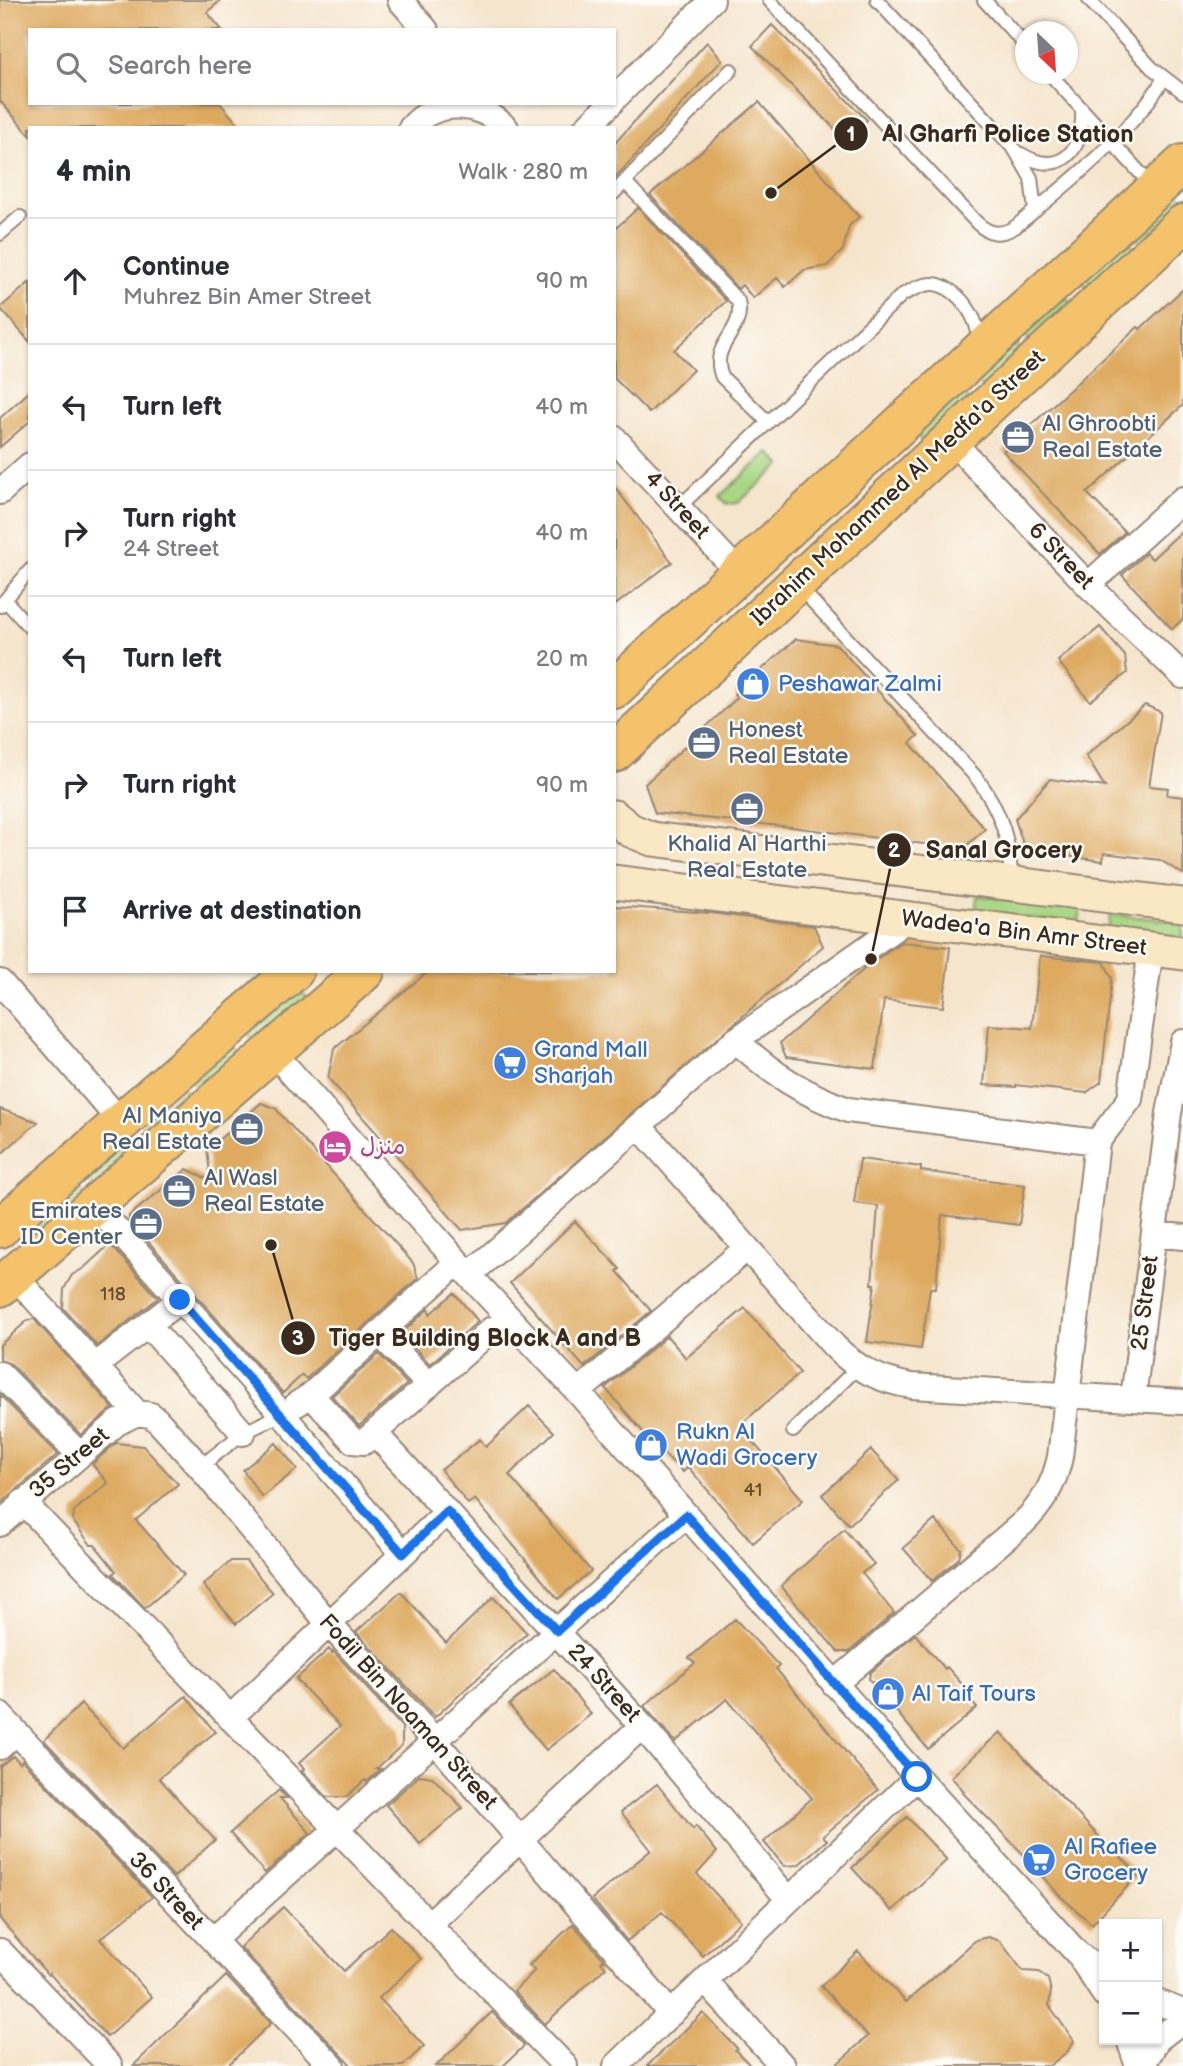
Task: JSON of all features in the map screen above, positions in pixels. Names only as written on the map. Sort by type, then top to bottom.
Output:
[{"type":"main road","name":"Ibrahim Mohammed Al Medfa'a Street","points":[[616,687],[1183,164]]},
{"type":"main road","name":"Ibrahim Mohammed Al Medfa'a Street","points":[[616,751],[1183,225]]},
{"type":"main road","points":[[795,583],[801,564],[811,548],[896,463],[898,456],[892,446],[880,444]]},
{"type":"main road","points":[[0,1228],[292,973]]},
{"type":"main road","points":[[7,1281],[363,973]]},
{"type":"street","points":[[400,0],[424,28]]},
{"type":"street","points":[[616,97],[712,0]]},
{"type":"street","points":[[588,126],[609,105]]},
{"type":"street","points":[[420,119],[453,106],[476,108],[497,116]]},
{"type":"street","name":"4 Street","points":[[616,440],[739,573]]},
{"type":"street","name":"6 Street","points":[[951,440],[1088,585],[1179,673]]},
{"type":"street","points":[[0,492],[28,467]]},
{"type":"street","points":[[1088,585],[1183,499]]},
{"type":"street","name":"Wadea'a Bin Amr Street","points":[[616,819],[629,830],[652,839],[1183,905]]},
{"type":"street","points":[[750,899],[748,883],[752,876],[760,872],[832,873],[852,863]]},
{"type":"street","name":"Wadea'a Bin Amr Street","points":[[616,882],[1167,951]]},
{"type":"street","points":[[282,1414],[311,1395],[379,1333],[464,1269],[639,1126],[736,1040],[908,919]]},
{"type":"street","points":[[834,1684],[1033,1513],[1043,1501],[1056,1473],[1068,1395],[1097,1142],[1130,1098],[1167,951]]},
{"type":"street","points":[[0,982],[121,1122]]},
{"type":"street","points":[[736,1040],[784,1081],[815,1098],[848,1110],[1097,1142]]},
{"type":"street","name":"25 Street","points":[[1133,1399],[1154,1234],[1176,1114],[1183,1042]]},
{"type":"street","points":[[273,1052],[464,1269],[578,1392],[834,1684],[1077,1953],[1099,1986]]},
{"type":"street","points":[[639,1126],[834,1346],[858,1367],[893,1383],[912,1387],[1183,1402]]},
{"type":"street","points":[[96,1206],[403,1554]]},
{"type":"street","points":[[1154,1234],[1183,1237]]},
{"type":"street","points":[[578,1392],[747,1248]]},
{"type":"street","name":"Fodil Bin Noaman Street","points":[[7,1281],[141,1413],[157,1420],[200,1467],[329,1624],[435,1741],[671,2014]]},
{"type":"street","points":[[95,1366],[180,1300]]},
{"type":"street","points":[[149,1326],[243,1433]]},
{"type":"street","points":[[311,1395],[353,1441],[360,1443],[367,1440],[492,1329]]},
{"type":"street","points":[[379,1333],[429,1385]]},
{"type":"street","points":[[0,1374],[80,1455]]},
{"type":"street","name":"35 Street","points":[[0,1524],[117,1423],[141,1413]]},
{"type":"street","name":"24 Street","points":[[383,1442],[642,1726],[789,1900]]},
{"type":"street","points":[[23,1502],[565,2066]]},
{"type":"street","points":[[230,1718],[447,1511]]},
{"type":"street","points":[[213,1940],[686,1515]]},
{"type":"street","points":[[429,1924],[642,1726]]},
{"type":"street","name":"36 Street","points":[[5,1732],[213,1940],[332,2066]]},
{"type":"street","points":[[616,2066],[917,1777]]},
{"type":"street","points":[[0,1951],[110,2066]]},
{"type":"street","points":[[1077,1953],[1099,1970]]},
{"type":"street","points":[[705,1981],[783,2066]]},
{"type":"street","points":[[1162,2005],[1183,2012]]},
{"type":"street","points":[[1140,2066],[1158,2039],[1183,2020]]},
{"type":"street","points":[[1131,2045],[1140,2066]]},
{"type":"lane","points":[[769,0],[783,5],[985,230],[995,234],[1006,232],[1035,211],[1112,141],[1146,106],[1164,78]]},
{"type":"lane","points":[[877,0],[1015,150],[1031,178],[1035,211]]},
{"type":"lane","points":[[984,0],[1015,34]]},
{"type":"lane","points":[[1088,0],[1144,61],[1183,92]]},
{"type":"lane","points":[[616,191],[731,70]]},
{"type":"lane","points":[[1059,84],[1155,190]]},
{"type":"lane","points":[[1015,150],[1032,161],[1059,161],[1072,152],[1080,140],[1082,110]]},
{"type":"lane","points":[[625,182],[738,301],[741,311],[738,321],[721,347],[718,368],[722,377],[768,422]]},
{"type":"lane","points":[[0,234],[20,217]]},
{"type":"lane","points":[[679,507],[902,295],[918,287],[935,284],[950,290],[968,308],[977,322],[979,339],[976,356]]},
{"type":"lane","points":[[28,572],[2,603],[28,626]]},
{"type":"lane","points":[[795,583],[976,777],[989,795],[1000,814],[1007,835],[1011,857],[1011,883]]},
{"type":"lane","points":[[793,1431],[858,1367]]},
{"type":"lane","points":[[200,1467],[243,1433],[282,1414]]},
{"type":"green space","points":[[1177,191],[1183,198],[1183,203],[1140,243],[1131,233]]},
{"type":"green space","points":[[1126,238],[1135,248],[1089,290],[1080,281]]},
{"type":"green space","points":[[1064,295],[1074,305],[1032,344],[1023,333]]},
{"type":"green space","points":[[1014,342],[1023,352],[983,389],[974,379]]},
{"type":"green space","points":[[961,391],[970,401],[924,444],[915,434]]},
{"type":"green space","points":[[769,452],[781,465],[738,503],[727,504],[720,496]]},
{"type":"green space","points":[[977,896],[1081,907],[1079,924],[975,912]]},
{"type":"green space","points":[[1110,914],[1183,922],[1183,938],[1108,929]]},
{"type":"green space","points":[[300,989],[308,999],[257,1044],[248,1034]]},
{"type":"green space","points":[[234,1046],[243,1056],[200,1093],[192,1082]]},
{"type":"green space","points":[[185,1089],[194,1099],[151,1136],[142,1126]]},
{"type":"green space","points":[[127,1139],[136,1149],[93,1186],[84,1176]]},
{"type":"green space","points":[[76,1184],[85,1195],[37,1236],[28,1225]]},
{"type":"building","points":[[0,0],[221,0],[207,12],[220,28],[28,28],[28,105],[222,105],[239,126],[28,126],[28,133],[0,101]]},
{"type":"building","points":[[772,25],[867,120],[846,140],[752,46]]},
{"type":"building","points":[[707,42],[722,60],[616,177],[616,142]]},
{"type":"building","points":[[759,102],[859,217],[849,226],[843,250],[827,266],[804,270],[785,287],[777,278],[753,298],[742,285],[738,289],[650,195]]},
{"type":"building","points":[[638,208],[726,301],[674,350],[693,370],[649,413],[616,380],[616,228]]},
{"type":"building","points":[[28,284],[28,340],[0,308]]},
{"type":"building","points":[[1183,289],[1183,405],[1087,493],[1125,532],[1100,554],[1003,451]]},
{"type":"building","points":[[28,393],[28,423],[0,447],[0,418]]},
{"type":"building","points":[[616,489],[672,562],[616,604]]},
{"type":"building","points":[[1183,530],[1183,619],[1172,629],[1122,575],[1146,553],[1152,559]]},
{"type":"building","points":[[1100,627],[1125,656],[1127,673],[1090,701],[1058,661]]},
{"type":"building","points":[[796,639],[837,645],[918,736],[910,743],[985,829],[963,849],[655,813],[645,784],[737,698],[734,694]]},
{"type":"building","points":[[1145,705],[1161,712],[1149,786],[1168,788],[1167,795],[1183,797],[1183,874],[1160,860],[1104,853],[1103,861],[1025,850],[1015,819],[1050,779],[1105,787],[1086,756]]},
{"type":"building","name":"Grand Mall Sharjah","points":[[616,906],[710,913],[814,926],[823,946],[506,1223],[462,1230],[328,1078],[334,1049],[427,973],[616,973]]},
{"type":"building","points":[[901,942],[950,947],[943,1007],[884,1000],[875,1069],[786,1057],[780,1043],[871,963]]},
{"type":"building","points":[[1040,956],[1104,962],[1112,978],[1101,1082],[1086,1093],[1016,1085],[984,1085],[989,1025],[1032,1028]]},
{"type":"building","points":[[261,1103],[275,1108],[413,1263],[418,1278],[306,1379],[302,1375],[283,1393],[129,1220],[129,1216],[187,1169],[211,1181],[207,1150]]},
{"type":"building","points":[[0,1109],[38,1122],[0,1155]]},
{"type":"building","points":[[860,1159],[921,1167],[921,1171],[1025,1185],[1019,1225],[942,1215],[936,1288],[930,1288],[921,1349],[867,1342],[875,1284],[872,1284],[878,1206],[854,1203]]},
{"type":"building","points":[[575,1221],[620,1269],[617,1271],[651,1311],[584,1367],[510,1283]]},
{"type":"building","points":[[110,1244],[158,1298],[97,1346],[63,1308],[64,1289],[72,1275],[84,1268]]},
{"type":"building","points":[[454,1293],[478,1321],[430,1364],[401,1334],[428,1309],[430,1314]]},
{"type":"building","points":[[745,1308],[800,1373],[739,1426],[803,1500],[753,1543],[688,1467],[683,1472],[651,1441],[605,1388],[667,1336],[686,1358]]},
{"type":"building","points":[[34,1319],[113,1408],[81,1435],[11,1364],[0,1360],[0,1345],[28,1320]]},
{"type":"building","points":[[379,1354],[407,1384],[359,1426],[332,1396]]},
{"type":"building","points":[[0,1395],[58,1454],[0,1504]]},
{"type":"building","points":[[529,1406],[554,1432],[509,1475],[591,1571],[558,1599],[475,1499],[468,1504],[441,1470],[480,1439],[486,1447]]},
{"type":"building","points":[[116,1443],[143,1446],[178,1484],[136,1520],[184,1575],[145,1608],[113,1574],[116,1571],[73,1521],[74,1511],[108,1483],[92,1464]]},
{"type":"building","points":[[276,1443],[297,1469],[262,1497],[243,1470]]},
{"type":"building","points":[[871,1450],[899,1480],[849,1525],[822,1495]]},
{"type":"building","points":[[935,1520],[961,1549],[959,1558],[932,1581],[903,1548]]},
{"type":"building","points":[[844,1529],[874,1564],[862,1573],[894,1613],[849,1652],[838,1652],[781,1586]]},
{"type":"building","points":[[231,1561],[246,1561],[273,1593],[236,1624],[203,1585]]},
{"type":"building","points":[[401,1592],[446,1643],[493,1597],[527,1633],[435,1717],[356,1632]]},
{"type":"building","points":[[735,1619],[779,1666],[776,1669],[878,1790],[823,1836],[827,1840],[798,1865],[784,1866],[764,1842],[812,1798],[727,1699],[675,1742],[644,1706],[695,1663],[689,1658]]},
{"type":"building","points":[[915,1634],[973,1697],[970,1700],[977,1708],[928,1749],[869,1679],[870,1673]]},
{"type":"building","points":[[329,1649],[402,1727],[402,1745],[376,1769],[381,1769],[367,1782],[365,1780],[346,1797],[327,1797],[302,1771],[304,1769],[299,1763],[340,1726],[296,1679]]},
{"type":"building","points":[[554,1669],[591,1714],[546,1750],[509,1705]]},
{"type":"building","points":[[186,1696],[215,1732],[159,1778],[215,1840],[174,1877],[44,1740],[81,1704],[123,1748]]},
{"type":"building","points":[[1000,1732],[1104,1842],[1139,1874],[1092,1924],[1059,1895],[951,1777]]},
{"type":"building","points":[[13,1756],[20,1763],[22,1760],[152,1897],[100,1939],[152,1997],[107,2037],[0,1919],[0,1766]]},
{"type":"building","points":[[420,1775],[432,1777],[463,1808],[420,1844],[386,1805]]},
{"type":"building","points":[[657,1784],[693,1829],[696,1826],[717,1852],[697,1874],[741,1921],[703,1956],[662,1912],[627,1941],[592,1899],[651,1850],[621,1812]]},
{"type":"building","points":[[279,1790],[287,1798],[280,1798],[310,1833],[265,1873],[230,1833]]},
{"type":"building","points":[[907,1817],[947,1860],[892,1911],[852,1868]]},
{"type":"building","points":[[283,1907],[344,1971],[391,1927],[421,1959],[379,1998],[424,2046],[403,2066],[352,2066],[240,1947]]},
{"type":"building","points":[[573,1924],[604,1960],[601,1962],[606,1967],[545,2024],[514,1991],[535,1970],[529,1965]]},
{"type":"building","points":[[988,1937],[1000,1941],[1023,1971],[1039,1972],[1048,1979],[1051,1991],[1049,2005],[1074,2041],[1067,2052],[1049,2066],[835,2066],[868,2036],[821,1986],[858,1951],[906,2002],[976,1940]]},
{"type":"building","points":[[226,1976],[271,2023],[227,2066],[133,2066]]},
{"type":"building","points":[[492,2012],[524,2045],[521,2049],[503,2066],[436,2066]]},
{"type":"building","points":[[703,2013],[751,2066],[647,2066]]},
{"type":"place","name":"Al Gharfi Police Station","points":[[771,193]]},
{"type":"place","name":"Al Ghroobti Real Estate","points":[[1018,437]]},
{"type":"place","name":"Peshawar Zalmi","points":[[753,684]]},
{"type":"place","name":"Honest Real Estate","points":[[704,743]]},
{"type":"place","name":"Khalid Al Harthi Real Estate","points":[[747,809]]},
{"type":"place","name":"Sanal Grocery","points":[[871,959]]},
{"type":"place","name":"Grand Mall Sharjah","points":[[510,1063]]},
{"type":"place","name":"Al Maniya Real Estate","points":[[247,1129]]},
{"type":"place","name":"منزل","points":[[335,1147]]},
{"type":"place","name":"Al Wasl Real Estate","points":[[179,1191]]},
{"type":"place","name":"Emirates ID Center","points":[[146,1224]]},
{"type":"place","name":"Tiger Building Block A and B","points":[[271,1245]]},
{"type":"place","name":"Rukn Al Wadi Grocery","points":[[651,1445]]},
{"type":"place","name":"Al Taif Tours","points":[[888,1694]]},
{"type":"place","name":"Al Rafiee Grocery","points":[[1039,1860]]},
{"type":"route","points":[[180,1300],[403,1554],[447,1511],[557,1631],[686,1515],[917,1777]]}]
